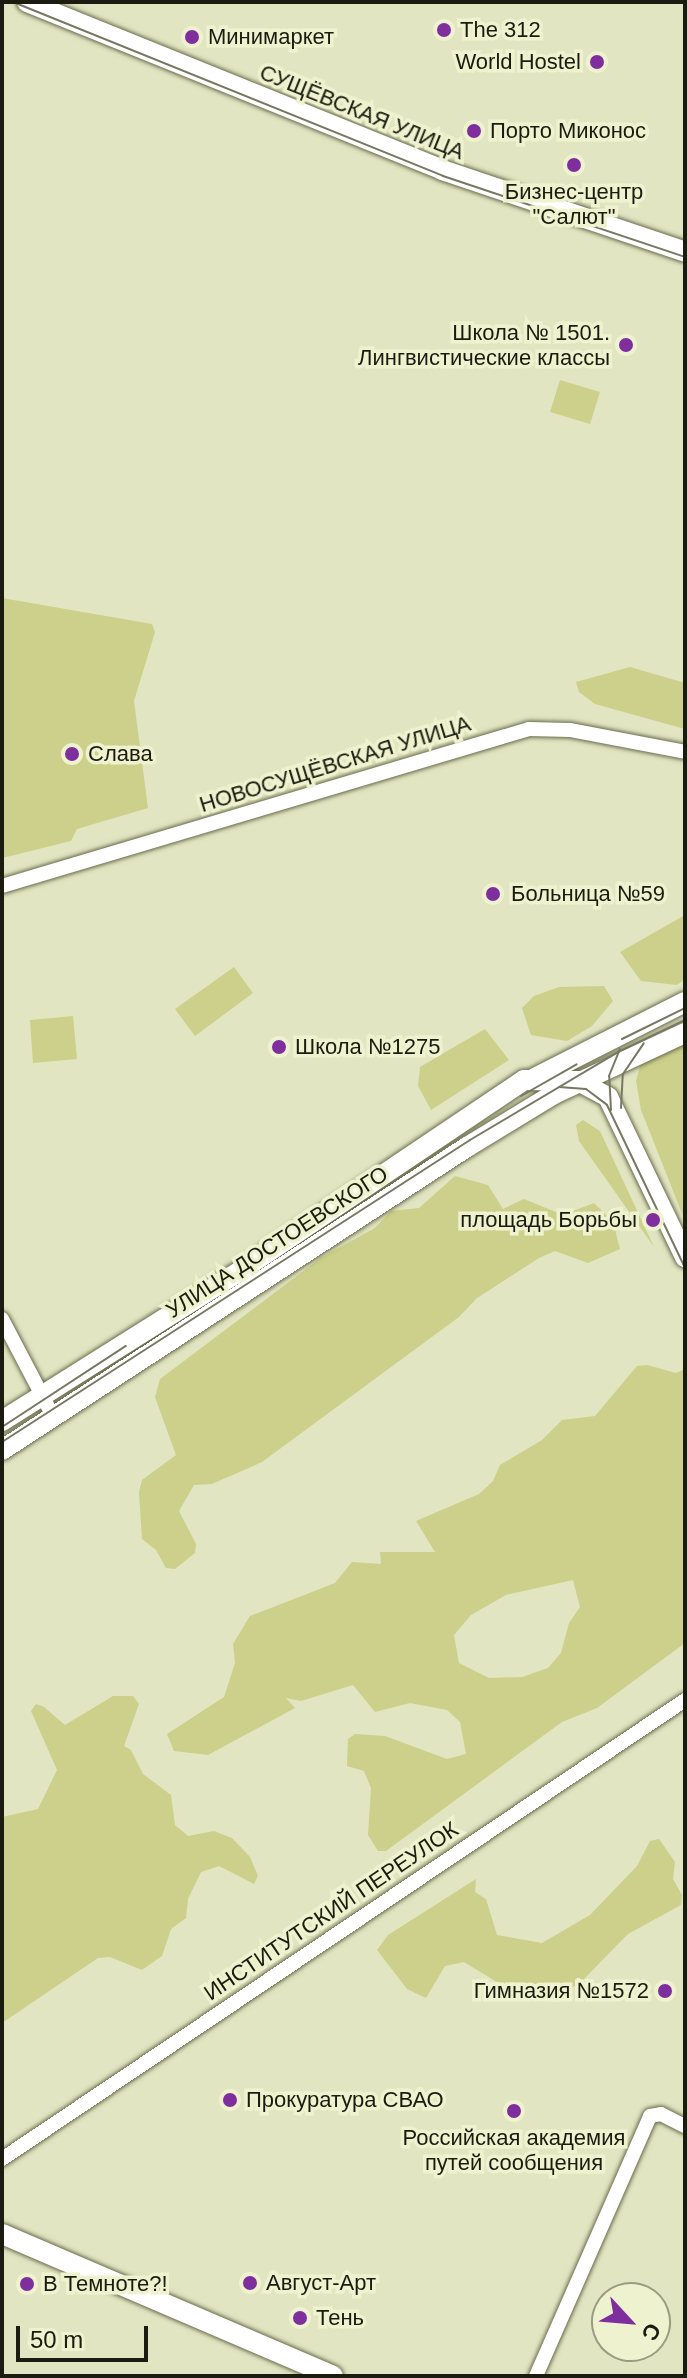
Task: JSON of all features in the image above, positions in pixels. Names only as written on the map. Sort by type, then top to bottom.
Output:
[{"type":"street","name":"СУЩЁВСКАЯ УЛИЦА","points":[[27,2],[442,170],[685,252]]},
{"type":"street","name":"НОВОСУЩЁВСКАЯ УЛИЦА","points":[[2,886],[529,729],[570,730],[685,752]]},
{"type":"street","points":[[617,1110],[614,1089],[621,1063],[677,1006]]},
{"type":"street","points":[[533,1080],[677,1006]]},
{"type":"street","points":[[581,1082],[685,1033]]},
{"type":"street","points":[[533,1080],[581,1082],[603,1093],[617,1110],[685,1257]]},
{"type":"street","name":"УЛИЦА ДОСТОЕВСКОГО","points":[[2,1421],[282,1244],[485,1104],[533,1080]]},
{"type":"street","name":"УЛИЦА ДОСТОЕВСКОГО","points":[[2,1450],[467,1147],[581,1082]]},
{"type":"street","points":[[2,1319],[53,1416]]},
{"type":"street","name":"ИНСТИТУТСКИЙ ПЕРЕУЛОК","points":[[2,2159],[685,1700]]},
{"type":"street","points":[[536,2376],[650,2116],[661,2114],[685,2126]]},
{"type":"street","points":[[7,2234],[333,2376]]},
{"type":"green space","points":[[560,380],[600,392],[590,424],[550,412]]},
{"type":"green space","name":"Слава","points":[[2,598],[152,624],[155,632],[134,701],[148,808],[77,829],[71,841],[2,858]]},
{"type":"green space","points":[[630,667],[685,683],[685,729],[595,704],[579,692],[576,682]]},
{"type":"green space","points":[[685,915],[685,979],[677,985],[641,981],[620,952]]},
{"type":"green space","points":[[234,967],[253,993],[195,1036],[175,1009]]},
{"type":"green space","points":[[604,986],[613,1001],[592,1026],[567,1041],[531,1035],[522,1008],[534,996],[559,987]]},
{"type":"green space","points":[[73,1016],[77,1059],[33,1063],[30,1020]]},
{"type":"green space","points":[[485,1029],[509,1060],[431,1110],[418,1086],[420,1067]]},
{"type":"green space","points":[[685,1038],[685,1221],[641,1110],[636,1081],[640,1066]]},
{"type":"green space","points":[[583,1120],[600,1131],[654,1247],[579,1141],[576,1125]]},
{"type":"green space","points":[[455,1176],[488,1185],[503,1209],[524,1199],[563,1215],[594,1203],[613,1222],[620,1249],[588,1263],[555,1251],[539,1258],[477,1298],[459,1317],[262,1462],[212,1484],[194,1485],[179,1511],[196,1544],[195,1553],[175,1569],[166,1568],[156,1550],[142,1539],[139,1492],[142,1480],[176,1455],[155,1397],[160,1379],[322,1257],[375,1228],[391,1211],[419,1208]]},
{"type":"green space","points":[[647,1365],[676,1373],[685,1369],[685,1643],[597,1708],[562,1722],[386,1851],[378,1851],[368,1835],[371,1788],[364,1771],[347,1766],[348,1739],[355,1734],[385,1736],[447,1759],[466,1754],[460,1722],[447,1710],[410,1703],[375,1712],[353,1685],[301,1701],[286,1698],[295,1708],[208,1755],[174,1751],[167,1734],[224,1697],[235,1663],[233,1644],[250,1616],[335,1583],[352,1562],[381,1564],[380,1552],[435,1552],[416,1521],[479,1494],[493,1481],[500,1465],[542,1440],[562,1420],[595,1416],[637,1366]],"holes":[[[573,1580],[580,1607],[569,1623],[561,1653],[548,1668],[522,1677],[489,1678],[459,1663],[454,1635],[471,1615],[506,1595]]]},
{"type":"green space","points":[[113,1696],[133,1696],[139,1704],[124,1746],[131,1750],[143,1774],[171,1795],[175,1825],[188,1836],[214,1831],[232,1838],[250,1857],[258,1876],[254,1884],[219,1866],[201,1872],[188,1899],[186,1918],[171,1929],[162,1956],[142,1970],[110,1957],[98,1958],[2,2023],[2,1817],[38,1809],[57,1770],[31,1711],[36,1704],[44,1707],[65,1725]]},
{"type":"green space","points":[[659,1839],[675,1862],[673,1879],[682,1895],[681,1905],[628,1934],[580,1983],[553,1998],[515,1993],[464,1962],[445,1966],[426,1998],[407,1989],[377,1950],[388,1935],[476,1879],[475,1892],[486,1899],[497,1935],[542,1943],[590,1915],[637,1866],[650,1841]]},
{"type":"tram line","points":[[13,2],[443,176],[685,257]]},
{"type":"tram line","points":[[622,1039],[685,1008]]},
{"type":"tram line","points":[[2,1442],[470,1140],[618,1052],[685,1020]]},
{"type":"tram line","points":[[621,1108],[623,1074],[644,1043]]},
{"type":"tram line","points":[[611,1110],[609,1076],[620,1049]]},
{"type":"tram line","points":[[521,1096],[577,1064]]},
{"type":"tram line","points":[[559,1087],[586,1089],[607,1105],[685,1268]]},
{"type":"tram line","points":[[2,1427],[126,1346]]},
{"type":"place","name":"The 312","points":[[444,30]]},
{"type":"place","name":"Минимаркет","points":[[192,37]]},
{"type":"place","name":"World Hostel","points":[[597,62]]},
{"type":"place","name":"Порто Миконос","points":[[474,131]]},
{"type":"place","name":"Бизнес-центр \"Салют\"","points":[[574,165]]},
{"type":"place","name":"Школа № 1501. Лингвистические классы","points":[[626,345]]},
{"type":"place","name":"Слава","points":[[72,754]]},
{"type":"place","name":"Больница №59","points":[[493,894]]},
{"type":"place","name":"Школа №1275","points":[[279,1047]]},
{"type":"place","name":"площадь Борьбы","points":[[653,1220]]},
{"type":"place","name":"Гимназия №1572","points":[[665,1991]]},
{"type":"place","name":"Прокуратура СВАО","points":[[230,2100]]},
{"type":"place","name":"Российская академия путей сообщения","points":[[514,2111]]},
{"type":"place","name":"Август-Арт","points":[[250,2283]]},
{"type":"place","name":"В Темноте?!","points":[[27,2284]]},
{"type":"place","name":"Тень","points":[[300,2318]]}]
